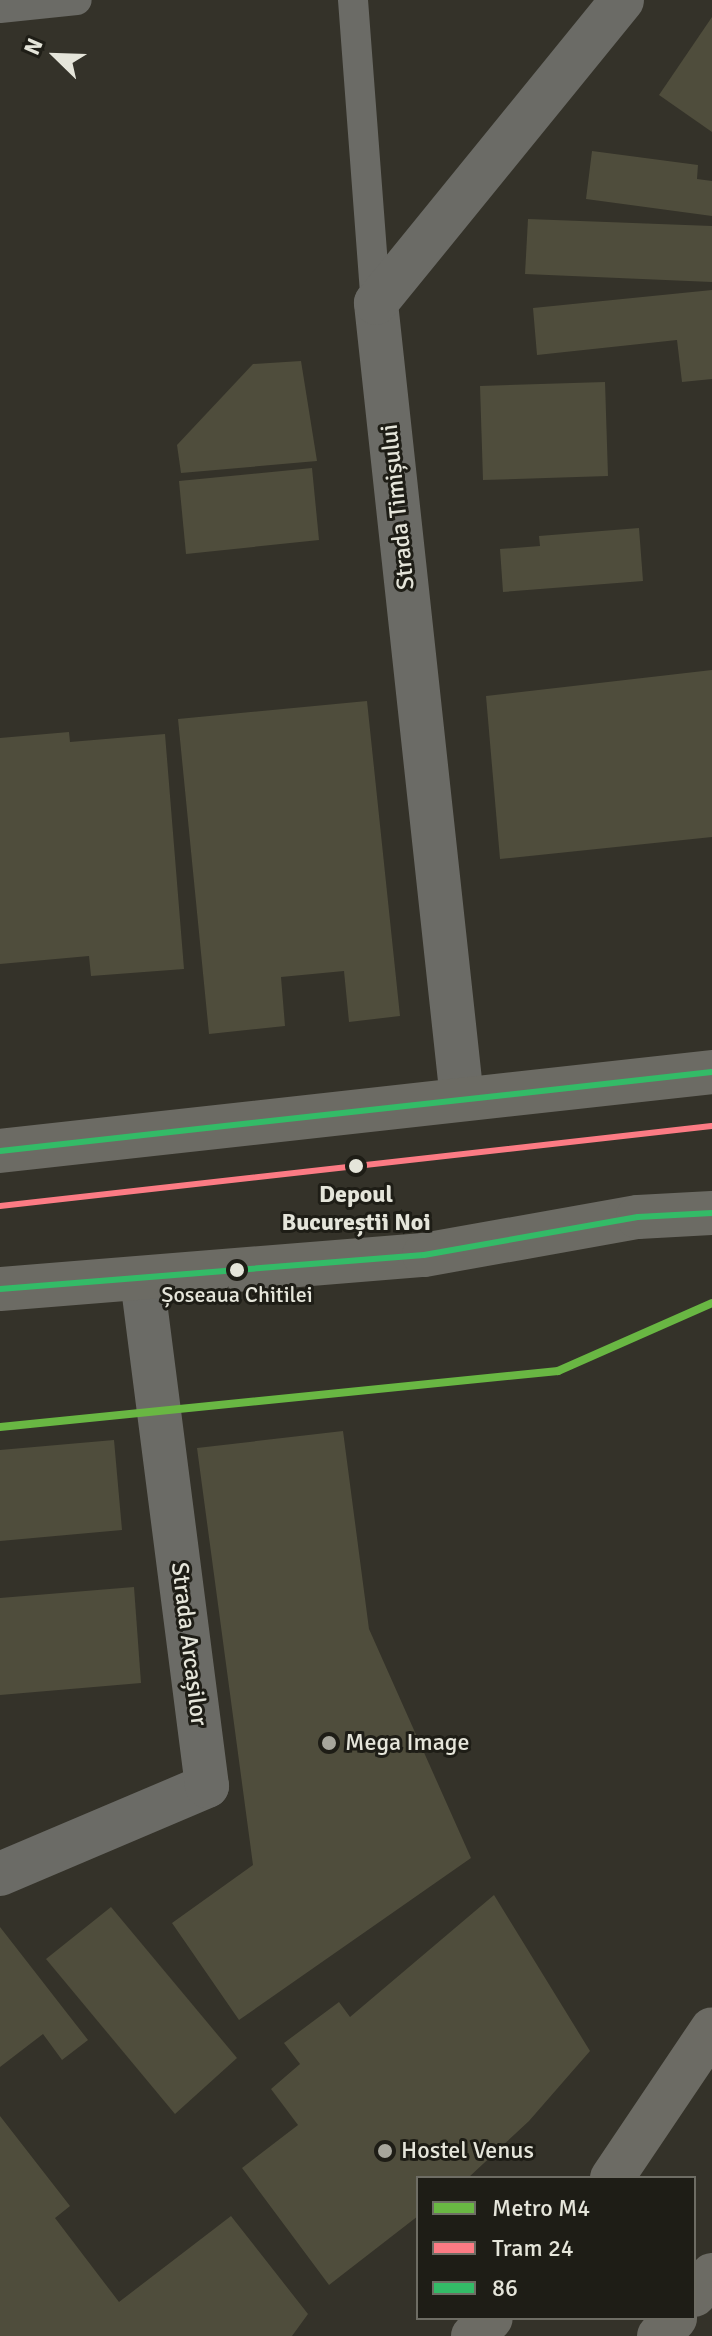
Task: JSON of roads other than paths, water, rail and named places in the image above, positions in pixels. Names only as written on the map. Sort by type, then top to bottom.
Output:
[{"type":"main road","points":[[0,1151],[712,1072]]},
{"type":"main road","points":[[0,1289],[424,1255],[638,1217],[712,1213]]},
{"type":"main road","points":[[613,2176],[712,2029]]},
{"type":"main road","points":[[696,2293],[712,2275]]},
{"type":"main road","points":[[473,2336],[489,2320]]},
{"type":"main road","points":[[659,2336],[673,2320]]},
{"type":"street","points":[[376,303],[622,0]]},
{"type":"street","name":"Strada Timișului","points":[[376,303],[462,1099]]},
{"type":"street","name":"Strada Arcașilor","points":[[0,1874],[207,1786],[142,1279]]},
{"type":"lane","points":[[0,8],[77,0]]},
{"type":"lane","points":[[353,0],[376,303]]},
{"type":"metro line","name":"M4","points":[[0,1427],[558,1371],[712,1303]]},
{"type":"tram line","name":"24","points":[[0,1206],[712,1126]]},
{"type":"place","name":"Depoul Bucureștii Noi","points":[[356,1166]]},
{"type":"place","name":"Șoseaua Chitilei","points":[[237,1270]]},
{"type":"place","name":"Mega Image","points":[[329,1743]]},
{"type":"place","name":"Hostel Venus","points":[[385,2151]]}]
